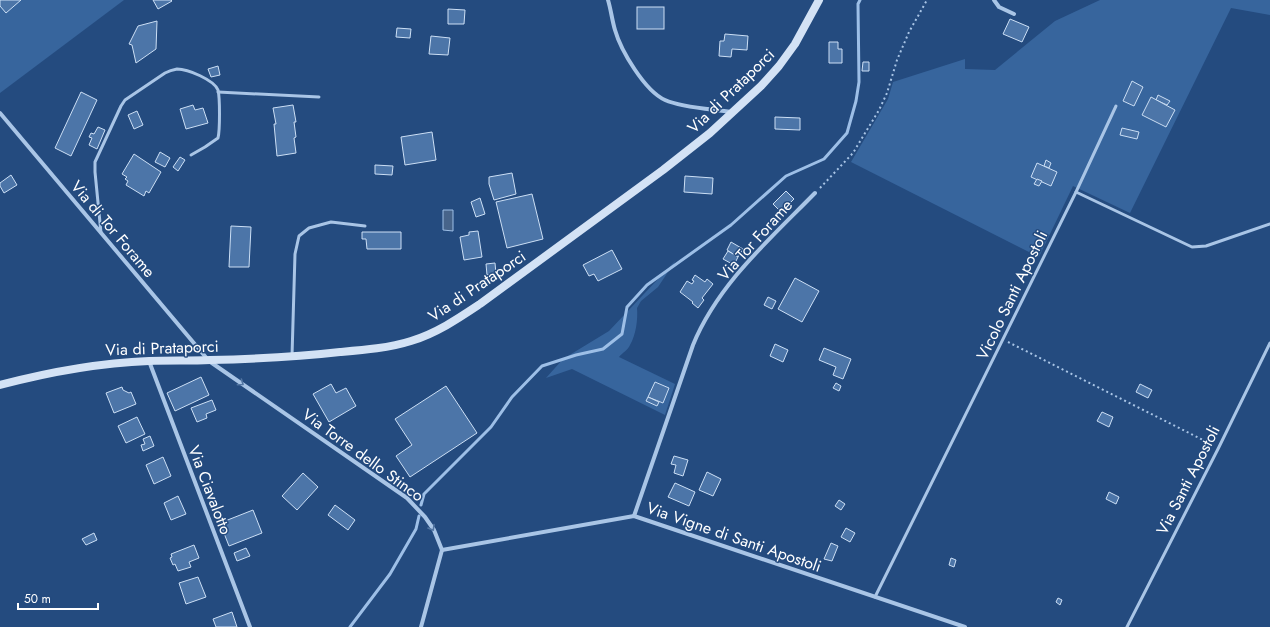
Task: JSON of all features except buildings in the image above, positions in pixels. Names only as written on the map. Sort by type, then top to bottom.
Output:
[{"type":"street","points":[[608,0],[615,30],[623,48],[645,83],[654,93],[673,103],[732,112]]},
{"type":"street","name":"Via di Prataporci","points":[[0,385],[84,367],[149,361],[208,361],[292,356],[397,345],[421,337],[446,325],[480,304],[664,170],[698,143],[766,81],[783,61],[799,37],[819,0]]},
{"type":"street","points":[[994,0],[999,7],[1014,14]]},
{"type":"street","name":"Via di Tor Forame","points":[[0,113],[208,361]]},
{"type":"street","name":"Via Tor Forame","points":[[634,516],[693,345],[703,323],[736,274],[815,193]]},
{"type":"street","name":"Via Ciavalotto","points":[[149,361],[250,627]]},
{"type":"street","name":"Via Torre dello Stinco","points":[[208,361],[407,498],[425,517],[434,530],[442,550]]},
{"type":"street","name":"Via Vigne di Santi Apostoli","points":[[442,550],[634,516],[965,627]]},
{"type":"street","points":[[421,627],[442,550]]},
{"type":"lane","points":[[101,233],[95,162],[125,100],[165,73],[176,69],[186,71],[213,83],[218,92],[220,129],[218,138],[206,147],[191,155]]},
{"type":"lane","points":[[218,92],[318,97]]},
{"type":"lane","name":"Vicolo Santi Apostoli","points":[[875,597],[1004,339],[1076,192],[1116,106]]},
{"type":"lane","points":[[1076,192],[1192,247],[1206,246],[1270,224]]},
{"type":"lane","points":[[292,356],[295,254],[300,236],[309,228],[331,222],[365,226]]},
{"type":"lane","name":"Via Santi Apostoli","points":[[1126,627],[1219,447],[1270,343]]},
{"type":"path","points":[[815,193],[852,153],[879,110],[887,93],[897,60],[909,32],[927,0]]},
{"type":"path","points":[[1004,339],[1219,447]]},
{"type":"shaded area","points":[[0,0],[124,0],[0,93]]},
{"type":"shaded area","points":[[1100,0],[1270,0],[1270,15],[1231,8],[1130,213],[1073,186],[1039,257],[851,162],[888,99],[893,82],[965,59],[965,69],[995,70],[1055,21]],"holes":[[[1132,82],[1143,87],[1134,106],[1123,101]],[[1159,95],[1169,101],[1167,105],[1175,110],[1165,127],[1142,115],[1151,97],[1156,100]]]},
{"type":"shaded area","points":[[443,210],[453,210],[453,231],[443,230]]},
{"type":"shaded area","points":[[676,260],[658,287],[641,301],[637,308],[634,337],[628,348],[619,357],[675,384],[665,415],[572,369],[546,378],[563,359],[609,331]],"holes":[[[655,382],[669,388],[663,403],[659,402],[657,406],[646,401]]]},
{"type":"waterway","points":[[421,505],[424,494],[491,427],[512,397],[542,366],[576,355],[603,349],[622,334],[627,307],[647,285],[731,225],[786,176],[824,159],[847,133],[856,101],[859,82],[858,4],[860,0]]},
{"type":"waterway","points":[[350,627],[390,574],[416,529],[419,516]]}]
